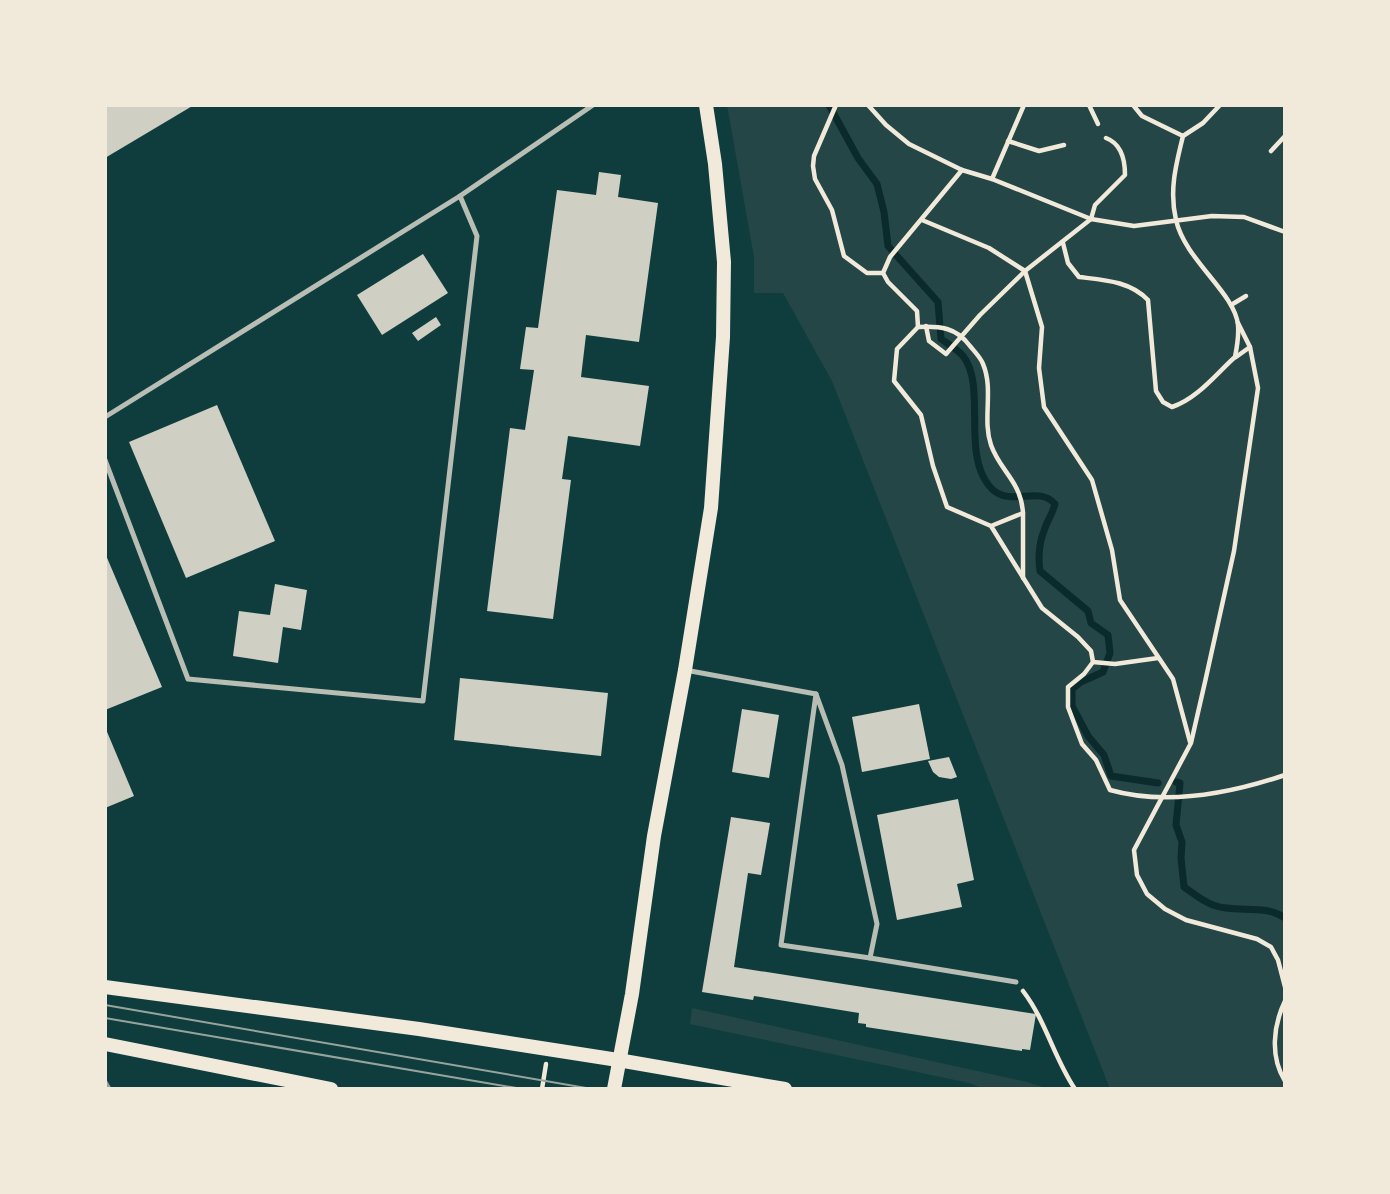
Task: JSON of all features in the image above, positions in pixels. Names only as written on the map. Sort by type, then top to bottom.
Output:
[{"type":"main road","points":[[614,1089],[632,994],[654,836],[685,670],[710,508],[723,337],[724,262],[715,164],[706,105]]},
{"type":"main road","points":[[105,987],[419,1029],[785,1089]]},
{"type":"main road","points":[[105,1044],[325,1088]]},
{"type":"lane","points":[[105,417],[460,196],[593,105]]},
{"type":"lane","points":[[105,460],[188,678],[423,701],[477,236],[460,196]]},
{"type":"lane","points":[[685,670],[816,694]]},
{"type":"lane","points":[[816,694],[781,945],[1016,982]]},
{"type":"lane","points":[[816,694],[842,765],[877,924],[870,958]]},
{"type":"path","points":[[836,105],[814,156],[816,179],[832,209],[844,256],[867,273],[883,273]]},
{"type":"path","points":[[868,105],[909,144],[962,170],[992,179],[1091,219],[1134,226],[1212,216],[1244,217],[1285,232]]},
{"type":"path","points":[[1089,105],[1098,124]]},
{"type":"path","points":[[1133,105],[1142,116],[1183,135]]},
{"type":"path","points":[[1220,105],[1203,123],[1183,135],[1174,168],[1172,198],[1176,220],[1190,253],[1231,305],[1250,347],[1258,388],[1234,551],[1191,743],[1142,831],[1135,850],[1137,875],[1147,894],[1165,909],[1186,920],[1257,939],[1271,947],[1278,960],[1285,987]]},
{"type":"path","points":[[992,179],[1022,106]]},
{"type":"path","points":[[1271,151],[1285,136]]},
{"type":"path","points":[[926,326],[929,341],[946,354],[1025,271],[1091,219],[1095,205],[1125,175],[1125,159],[1112,140],[1106,138]]},
{"type":"path","points":[[1008,141],[1039,151],[1064,145]]},
{"type":"path","points":[[883,273],[890,257],[962,170]]},
{"type":"path","points":[[922,220],[989,248],[1025,271],[1042,327],[1039,368],[1044,407],[1092,480],[1112,550],[1120,600],[1172,679],[1191,743]]},
{"type":"path","points":[[1063,243],[1068,262],[1079,277],[1116,282],[1140,292],[1148,300],[1156,391],[1163,402],[1172,407],[1182,404],[1250,347]]},
{"type":"path","points":[[883,273],[888,282],[917,311],[918,327]]},
{"type":"path","points":[[1231,305],[1246,296]]},
{"type":"path","points":[[1235,357],[1238,322]]},
{"type":"path","points":[[1023,580],[1022,499],[991,446],[988,383],[983,362],[962,335],[949,328],[918,327],[897,349],[894,381],[921,415],[933,466],[947,507],[991,526],[1023,580],[1042,608],[1091,651],[1096,662]]},
{"type":"path","points":[[991,526],[1023,513]]},
{"type":"path","points":[[1158,657],[1115,664],[1096,662],[1068,687],[1068,707],[1082,744],[1096,760],[1110,790],[1162,799],[1235,789],[1285,775]]},
{"type":"path","points":[[1016,982],[1042,1021],[1063,1071],[1075,1089]]},
{"type":"path","points":[[1285,1001],[1277,1024],[1274,1048],[1279,1072],[1285,1082]]},
{"type":"shaded area","points":[[727,105],[1285,105],[1285,1089],[1110,1089],[832,381],[783,293],[754,293],[754,257]]},
{"type":"shaded area","points":[[692,1008],[1049,1089],[984,1089],[969,1083],[690,1024]]},
{"type":"building","points":[[105,105],[194,105],[105,158]]},
{"type":"building","points":[[599,172],[621,175],[618,197],[658,203],[639,342],[586,335],[581,377],[649,386],[640,446],[568,436],[562,479],[571,480],[553,619],[487,611],[510,428],[525,430],[534,370],[520,369],[526,327],[538,328],[557,190],[596,195]]},
{"type":"building","points":[[423,254],[448,293],[382,335],[357,295]]},
{"type":"building","points":[[436,317],[441,325],[418,341],[412,333]]},
{"type":"building","points":[[217,405],[275,541],[186,578],[129,442]]},
{"type":"building","points":[[105,553],[162,687],[105,710]]},
{"type":"building","points":[[275,584],[307,590],[301,630],[283,627],[278,663],[233,656],[239,611],[270,615]]},
{"type":"building","points":[[460,678],[608,693],[601,756],[454,740]]},
{"type":"building","points":[[919,704],[930,759],[862,772],[852,717]]},
{"type":"building","points":[[742,709],[779,715],[769,778],[732,772]]},
{"type":"building","points":[[105,727],[134,796],[105,808]]},
{"type":"building","points":[[949,757],[957,777],[939,777],[933,772],[928,761]]},
{"type":"building","points":[[958,799],[974,880],[957,884],[962,907],[897,920],[877,815]]},
{"type":"building","points":[[731,817],[770,823],[761,875],[748,873],[734,967],[1036,1014],[1030,1050],[1022,1051],[866,1027],[866,1024],[858,1023],[859,1013],[754,996],[753,1000],[702,992]]},
{"type":"waterway","points":[[829,105],[858,158],[877,184],[888,246],[938,302],[941,339],[961,353],[969,368],[973,382],[976,448],[984,478],[1000,495],[1039,496],[1055,504],[1041,541],[1040,571],[1088,611],[1091,623],[1108,635],[1110,653],[1103,672],[1072,689],[1072,706],[1088,736],[1104,755],[1111,776],[1158,783]]},
{"type":"waterway","points":[[1176,782],[1180,783],[1176,825],[1182,842],[1184,887],[1201,899],[1222,908],[1268,911],[1285,918]]},
{"type":"tram line","points":[[105,1005],[592,1089]]},
{"type":"tram line","points":[[105,1018],[522,1089]]},
{"type":"railway","points":[[105,1082],[109,1089]]}]
